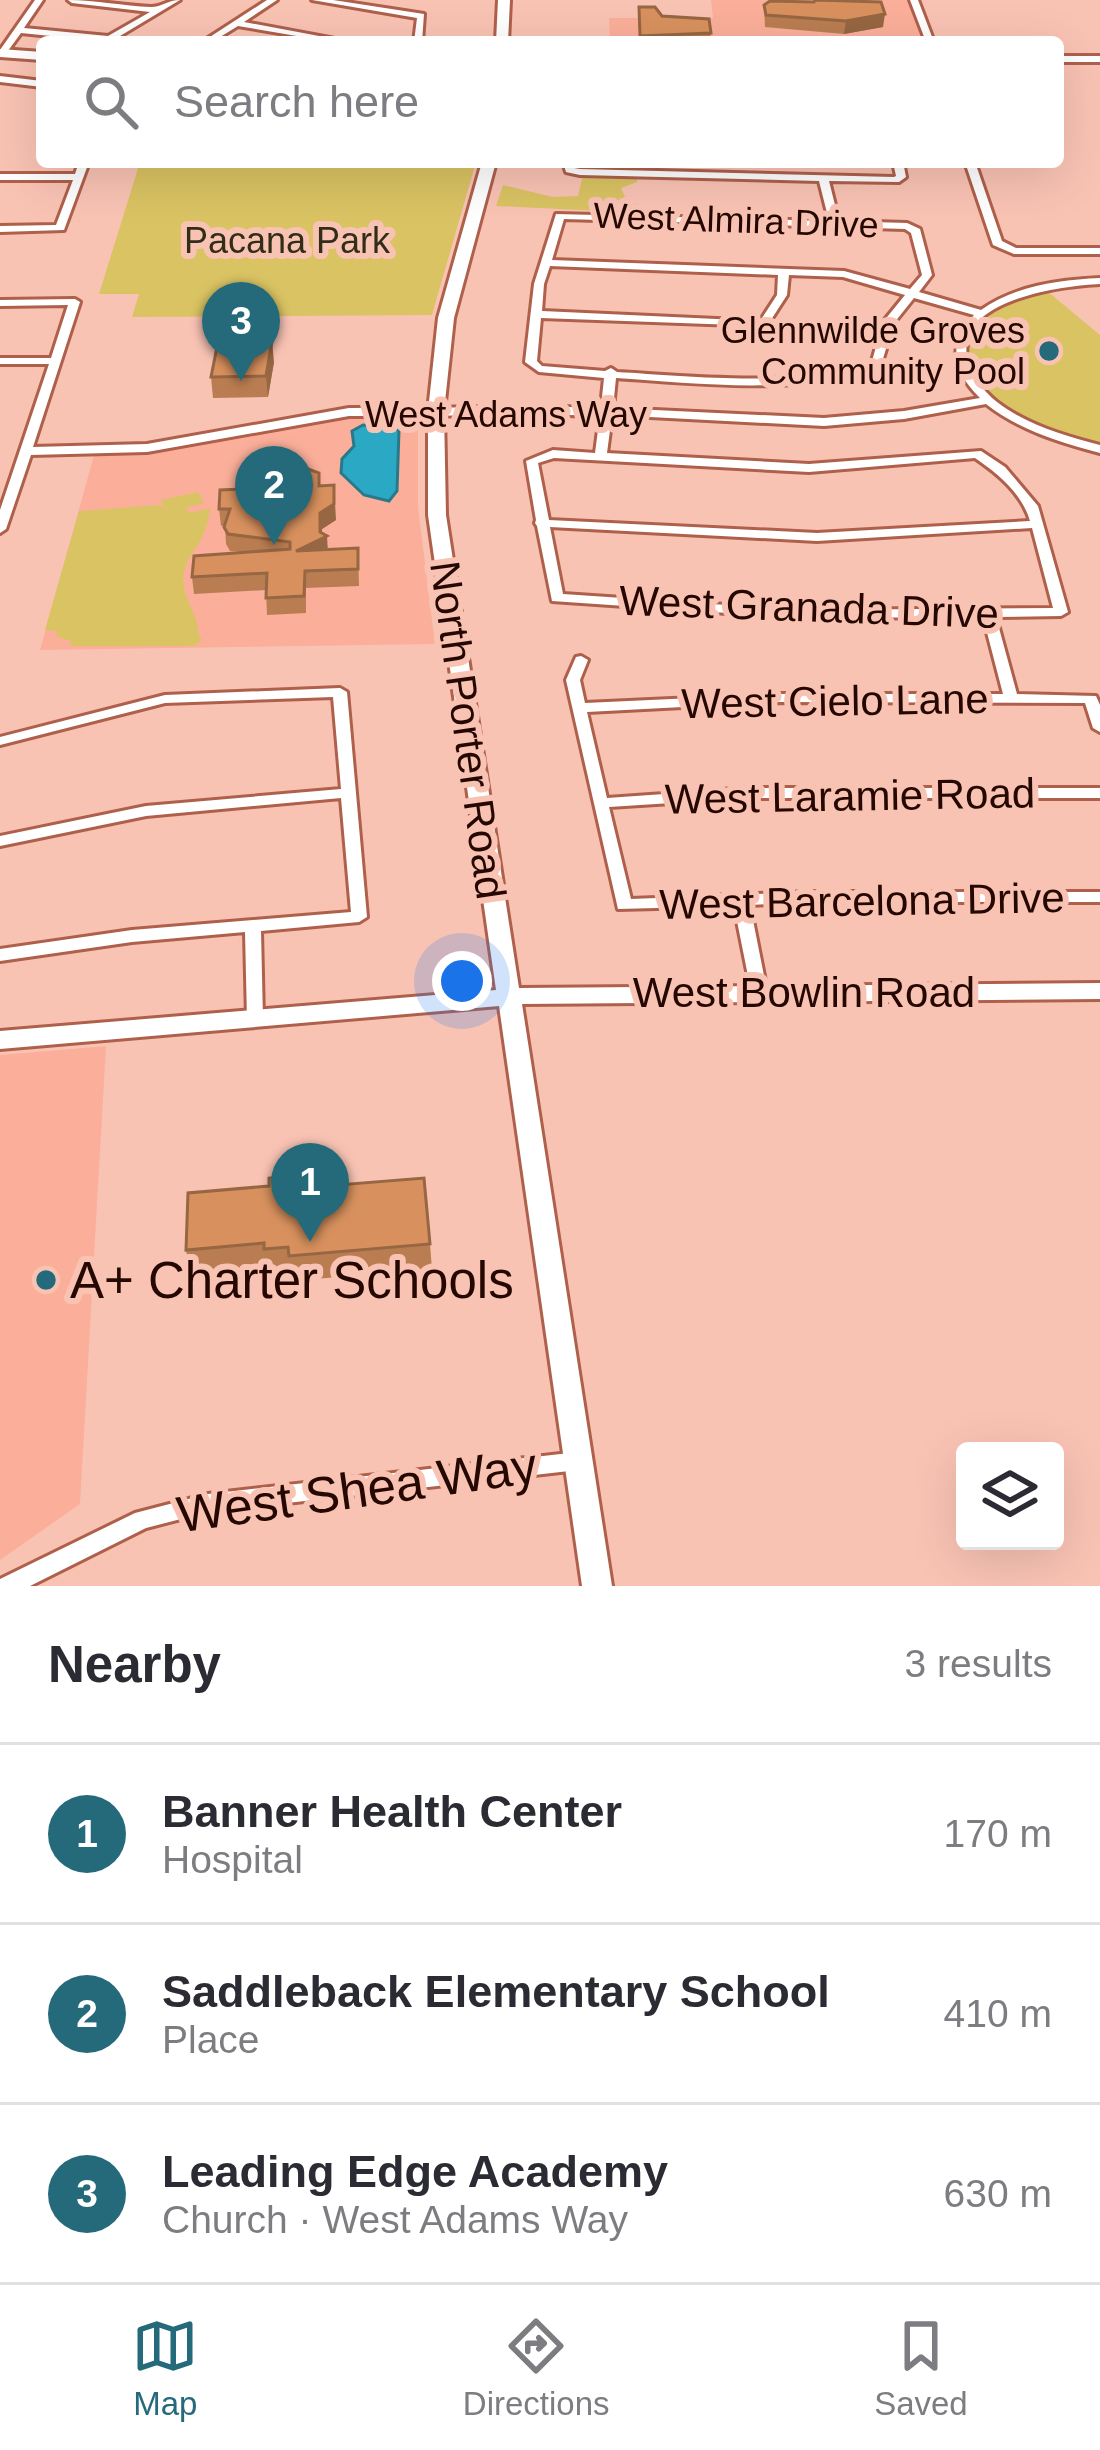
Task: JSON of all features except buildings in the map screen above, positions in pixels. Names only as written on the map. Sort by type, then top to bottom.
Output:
[{"type":"street","points":[[1,52],[39,0]]},
{"type":"street","points":[[72,0],[160,10]]},
{"type":"street","points":[[115,36],[176,0]]},
{"type":"street","points":[[216,36],[273,0]]},
{"type":"street","points":[[316,0],[422,16],[419,36]]},
{"type":"street","points":[[502,36],[504,0]]},
{"type":"street","points":[[914,0],[928,36]]},
{"type":"street","points":[[237,23],[312,36]]},
{"type":"street","points":[[21,30],[80,36]]},
{"type":"street","points":[[1,52],[36,55]]},
{"type":"street","points":[[1064,58],[1100,58]]},
{"type":"street","points":[[0,79],[36,84]]},
{"type":"street","points":[[0,229],[60,228],[82,168]]},
{"type":"street","name":"North Porter Road","points":[[487,168],[452,288],[436,411],[436,515],[597,1586]]},
{"type":"street","points":[[602,168],[824,181],[900,179],[899,168]]},
{"type":"street","points":[[972,168],[997,243],[1013,251],[1100,251]]},
{"type":"street","points":[[0,177],[79,177]]},
{"type":"street","points":[[824,181],[835,225]]},
{"type":"street","name":"West Almira Drive","points":[[544,263],[560,216],[912,227],[927,270],[926,282],[916,293]]},
{"type":"street","points":[[916,293],[889,322],[881,356],[866,372],[789,382],[534,368],[544,263],[857,276],[916,293],[983,314]]},
{"type":"street","points":[[536,314],[763,323],[782,295],[784,273]]},
{"type":"street","points":[[1100,283],[1057,286],[1017,296],[983,314],[967,330],[960,350],[965,372],[988,400],[1027,424],[1100,449]]},
{"type":"street","points":[[0,303],[75,302],[26,452],[5,496],[0,529]]},
{"type":"street","points":[[0,361],[56,361]]},
{"type":"street","points":[[601,456],[611,371]]},
{"type":"street","name":"West Adams Way","points":[[26,452],[147,448],[331,413],[606,411],[824,422],[988,400]]},
{"type":"street","points":[[976,454],[1024,493],[1038,524],[818,537],[541,523],[532,461],[538,455],[601,456],[809,468],[976,454]]},
{"type":"street","name":"West Granada Drive","points":[[541,523],[557,598],[770,613],[1061,612],[1038,524]]},
{"type":"street","points":[[989,614],[1011,699]]},
{"type":"street","points":[[581,660],[573,680],[601,802]]},
{"type":"street","points":[[0,741],[165,699],[340,692],[359,917],[0,955]]},
{"type":"street","name":"West Cielo Lane","points":[[579,708],[778,698],[1090,699],[1100,728]]},
{"type":"street","points":[[0,842],[146,811],[349,793]]},
{"type":"street","name":"West Laramie Road","points":[[601,802],[750,793],[1100,794]]},
{"type":"street","name":"West Barcelona Drive","points":[[601,802],[624,905],[741,899],[1100,897]]},
{"type":"street","points":[[741,899],[759,991]]},
{"type":"street","points":[[253,926],[255,1019]]},
{"type":"street","name":"West Bowlin Road","points":[[0,1040],[507,997],[1100,991]]},
{"type":"street","name":"West Shea Way","points":[[8,1586],[142,1520],[208,1503],[578,1461]]},
{"type":"shaded area","points":[[711,0],[908,0],[921,36],[610,36],[609,18],[713,18]]},
{"type":"shaded area","points":[[403,416],[418,420],[418,507],[435,644],[40,650],[94,455],[158,450],[331,418]]},
{"type":"shaded area","name":"A+ Charter Schools","points":[[106,1046],[80,1504],[0,1560],[0,1055]]},
{"type":"green space","name":"Pacana Park","points":[[138,168],[474,168],[432,315],[132,317],[139,294],[99,294]]},
{"type":"green space","points":[[583,175],[637,177],[637,182],[621,188],[625,197],[616,201],[639,204],[641,213],[496,206],[503,185],[553,197],[578,196]]},
{"type":"green space","points":[[1047,291],[1100,335],[1100,446],[1010,409],[978,382],[968,364],[968,347],[987,318]]},
{"type":"green space","points":[[198,492],[204,503],[186,508],[190,513],[210,508],[183,580],[202,640],[195,646],[70,646],[71,641],[56,636],[57,631],[45,630],[79,511],[162,505],[167,513],[161,500]]},
{"type":"water","points":[[363,425],[399,430],[397,491],[389,501],[364,495],[341,473],[342,459],[354,446],[352,431]]},
{"type":"place","name":"Glennwilde Groves Community Pool","points":[[1049,351]]},
{"type":"place","name":"Leading Edge Academy","points":[[241,381]]},
{"type":"place","name":"Saddleback Elementary School","points":[[274,545]]},
{"type":"place","name":"Banner Health Center","points":[[310,1242]]},
{"type":"place","name":"A+ Charter Schools","points":[[46,1280]]}]
